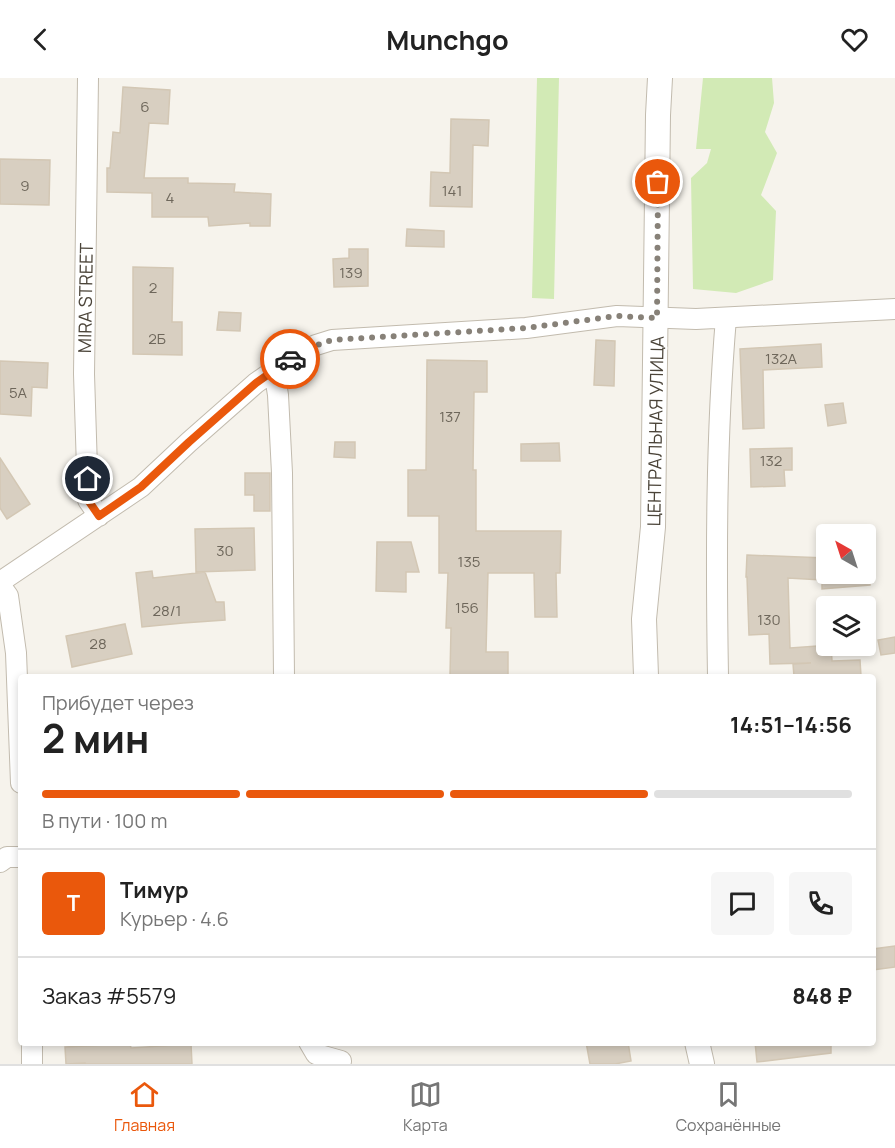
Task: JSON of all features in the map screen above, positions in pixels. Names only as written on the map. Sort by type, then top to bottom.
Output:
[{"type":"street","name":"MIRA STREET","points":[[88,78],[84,374],[88,500],[99,516]]},
{"type":"street","name":"ЦЕНТРАЛЬНАЯ УЛИЦА","points":[[646,674],[644,619],[653,527],[660,78]]},
{"type":"street","points":[[18,705],[16,653],[8,596],[0,584],[141,487],[256,383],[299,353],[316,345],[332,340],[526,328],[617,316],[696,319],[895,309]]},
{"type":"street","points":[[718,674],[718,480],[726,318]]},
{"type":"street","points":[[274,370],[278,395],[282,473],[284,674]]},
{"type":"street","points":[[0,862],[7,857],[18,857]]},
{"type":"street","points":[[32,1046],[33,1064]]},
{"type":"street","points":[[311,1046],[316,1054],[341,1060],[339,1064]]},
{"type":"street","points":[[698,1046],[702,1064]]},
{"type":"green space","points":[[537,78],[559,78],[554,299],[532,298]]},
{"type":"green space","points":[[703,78],[772,78],[774,103],[765,132],[777,153],[761,195],[776,211],[773,280],[736,293],[693,289],[691,178],[707,163],[711,149],[696,149]]},
{"type":"building","points":[[123,87],[170,90],[168,124],[149,123],[144,178],[188,178],[188,183],[235,184],[234,192],[271,194],[270,226],[250,226],[250,223],[209,226],[208,217],[152,217],[152,193],[107,192],[107,168],[110,168],[113,132],[120,133]]},
{"type":"building","points":[[451,119],[489,120],[488,146],[473,145],[472,207],[430,206],[431,172],[450,173]]},
{"type":"building","points":[[0,159],[50,160],[49,205],[0,204]]},
{"type":"building","points":[[407,229],[444,231],[444,247],[406,246]]},
{"type":"building","points":[[349,249],[368,249],[368,286],[334,287],[333,259],[349,258]]},
{"type":"building","points":[[133,267],[173,268],[172,322],[182,322],[182,355],[133,354]]},
{"type":"building","points":[[219,312],[241,313],[240,331],[217,330]]},
{"type":"building","points":[[596,340],[615,341],[614,386],[594,385]]},
{"type":"building","points":[[821,344],[822,367],[763,370],[764,428],[743,429],[740,349]]},
{"type":"building","points":[[427,360],[487,361],[487,392],[474,392],[473,470],[476,470],[476,531],[561,531],[560,573],[556,573],[557,617],[535,617],[534,573],[488,573],[486,652],[508,652],[508,674],[450,674],[451,628],[446,628],[448,573],[439,573],[439,516],[408,516],[408,470],[426,470]]},
{"type":"building","points":[[0,361],[48,363],[47,388],[32,387],[31,416],[0,414]]},
{"type":"building","points":[[843,403],[846,423],[828,426],[825,405]]},
{"type":"building","points":[[335,442],[355,442],[355,458],[334,457]]},
{"type":"building","points":[[559,443],[560,461],[521,461],[521,444]]},
{"type":"building","points":[[792,448],[792,470],[784,470],[785,486],[751,487],[750,449]]},
{"type":"building","points":[[0,458],[30,504],[7,519],[0,508]]},
{"type":"building","points":[[245,473],[270,473],[270,511],[254,511],[254,495],[245,495]]},
{"type":"building","points":[[254,528],[255,570],[196,572],[195,529]]},
{"type":"building","points":[[377,542],[411,542],[419,572],[406,572],[406,592],[376,591]]},
{"type":"building","points":[[747,555],[816,558],[816,580],[788,578],[790,648],[816,646],[816,656],[832,656],[832,661],[860,660],[861,674],[794,674],[793,664],[811,663],[770,664],[769,634],[749,635]]},
{"type":"building","points":[[152,571],[153,578],[205,572],[216,602],[224,602],[225,620],[142,627],[136,573]]},
{"type":"building","points":[[822,584],[870,584],[870,585],[822,589]]},
{"type":"building","points":[[125,624],[132,654],[72,667],[66,636]]},
{"type":"building","points":[[895,637],[895,653],[881,655],[878,640]]},
{"type":"building","points":[[895,946],[895,967],[876,970],[876,949]]},
{"type":"building","points":[[191,1046],[192,1064],[66,1064],[65,1047]]},
{"type":"building","points":[[587,1046],[629,1046],[631,1061],[615,1064],[590,1064]]},
{"type":"building","points":[[755,1046],[831,1046],[831,1053],[757,1062]]},
{"type":"way so far","points":[[290,359],[316,345],[332,340],[526,328],[617,316],[657,318],[658,182]]},
{"type":"route","points":[[88,479],[88,500],[99,516],[141,487],[256,383],[290,359]]}]
